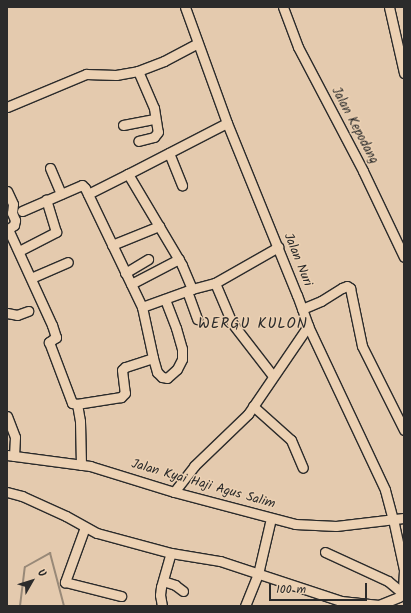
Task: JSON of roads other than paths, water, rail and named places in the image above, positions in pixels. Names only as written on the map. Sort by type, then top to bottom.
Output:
[{"type":"street","name":"Jalan Nuri","points":[[185,7],[227,123],[278,247],[308,326],[385,490],[404,570],[402,593]]},
{"type":"street","name":"Jalan Kepodang","points":[[282,7],[298,46],[363,171],[403,255]]},
{"type":"street","points":[[389,7],[404,73]]},
{"type":"street","points":[[7,107],[86,74],[116,75],[138,71],[164,61],[198,43]]},
{"type":"street","points":[[138,71],[154,108],[154,119],[158,132],[156,135],[138,141]]},
{"type":"street","points":[[124,125],[154,119]]},
{"type":"street","points":[[88,194],[227,123]]},
{"type":"street","points":[[169,153],[182,186]]},
{"type":"street","points":[[50,168],[61,194]]},
{"type":"street","points":[[128,174],[179,259],[190,290],[197,319]]},
{"type":"street","points":[[22,212],[82,185],[88,194],[142,307],[157,372],[162,377],[167,378],[177,369],[182,360],[182,349],[165,299]]},
{"type":"street","points":[[7,190],[13,204],[12,213],[15,220],[14,225],[8,228],[52,325],[56,337],[49,342],[72,403],[77,404],[121,397],[125,393],[122,370],[124,367],[153,358]]},
{"type":"street","points":[[19,251],[56,232],[46,200]]},
{"type":"street","points":[[112,245],[159,226]]},
{"type":"street","points":[[142,307],[214,283],[278,247]]},
{"type":"street","points":[[125,273],[148,259]]},
{"type":"street","points":[[131,284],[179,259]]},
{"type":"street","points":[[31,278],[68,262]]},
{"type":"street","points":[[214,283],[232,323],[273,376]]},
{"type":"street","points":[[302,309],[320,301],[342,288],[347,286],[350,288],[362,346],[404,430]]},
{"type":"street","points":[[7,313],[17,315],[28,311]]},
{"type":"street","points":[[174,492],[194,466],[241,421],[308,326]]},
{"type":"street","points":[[77,404],[80,421],[81,465]]},
{"type":"street","points":[[253,406],[291,440],[303,468]]},
{"type":"street","points":[[7,416],[14,437],[11,455]]},
{"type":"street","name":"Jalan Kyai Haji Agus Salim","points":[[11,455],[90,466],[174,492],[271,518],[310,526],[336,526],[404,518]]},
{"type":"street","points":[[7,492],[22,496],[97,533],[171,553],[220,561],[341,601],[379,606],[402,593],[388,581],[325,552]]},
{"type":"street","points":[[245,606],[258,574],[271,518]]},
{"type":"street","points":[[85,527],[66,582],[121,596]]},
{"type":"street","points":[[162,606],[160,595],[171,553]]},
{"type":"street","points":[[163,582],[175,585],[183,591]]},
{"type":"waterway","points":[[20,606],[25,567],[50,553],[64,606]]},
{"type":"district","name":"WERGU KULON","points":[[253,325]]}]
